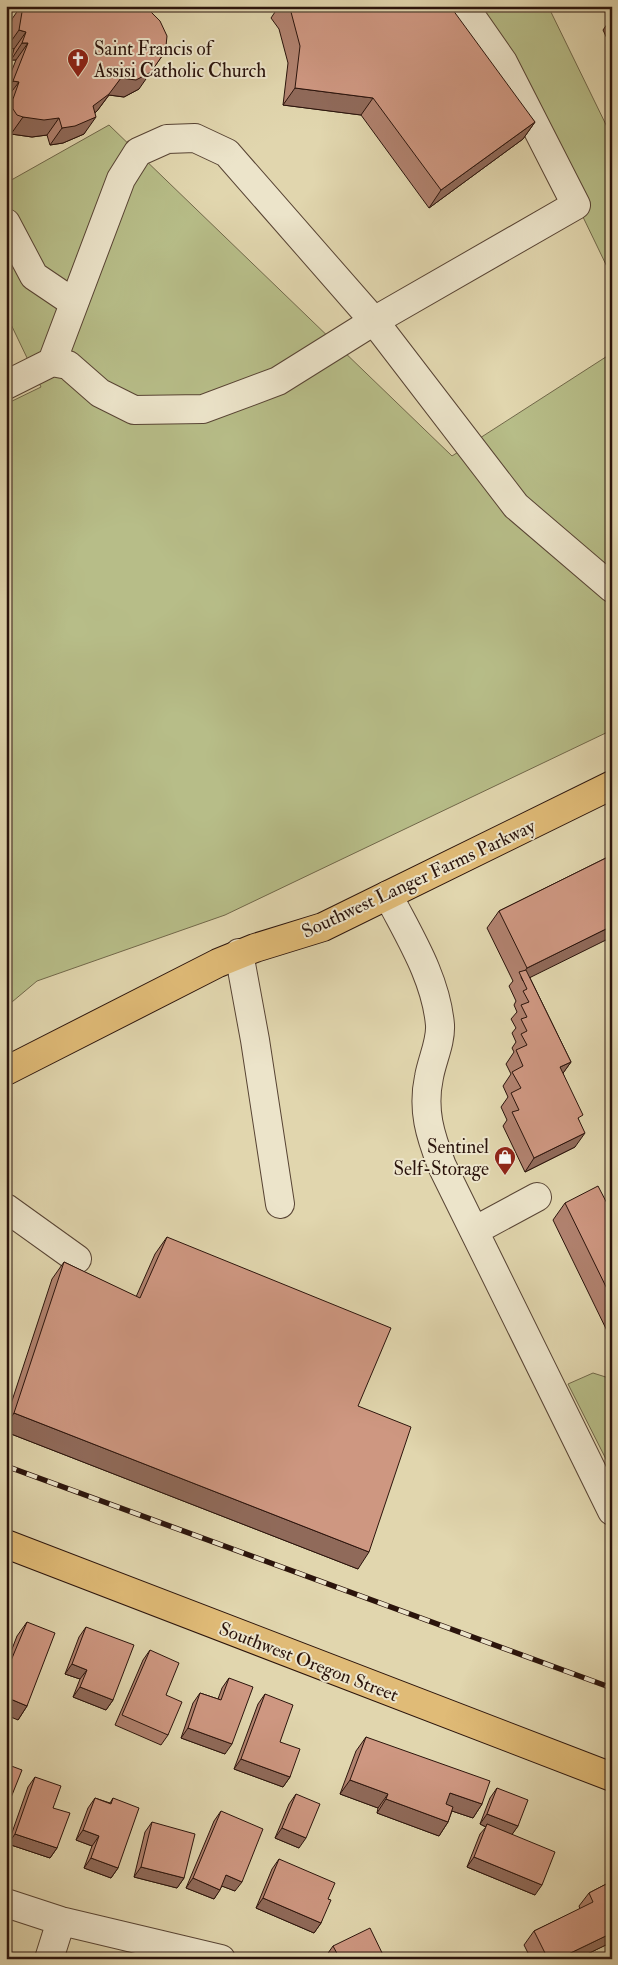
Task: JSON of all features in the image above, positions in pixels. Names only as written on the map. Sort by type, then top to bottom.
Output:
[{"type":"main road","name":"Southwest Langer Farms Parkway","points":[[6,1071],[239,953],[323,927],[612,785]]},
{"type":"main road","name":"Southwest Oregon Street","points":[[6,1544],[612,1777]]},
{"type":"street","points":[[6,385],[52,362],[68,365],[100,393],[134,410],[203,409],[278,381],[374,321],[576,205],[503,62],[464,6]]},
{"type":"street","points":[[52,362],[121,179],[138,152],[167,138],[195,138],[227,153],[374,321],[516,506],[612,588]]},
{"type":"street","points":[[6,223],[34,276],[74,303]]},
{"type":"street","points":[[388,895],[435,994],[440,1027],[428,1078],[425,1105],[429,1133],[442,1166],[612,1511]]},
{"type":"street","points":[[239,953],[256,1040],[280,1204]]},
{"type":"street","points":[[474,1231],[538,1197]]},
{"type":"street","points":[[6,1208],[77,1259]]},
{"type":"street","points":[[6,1903],[61,1921],[221,1959]]},
{"type":"street","points":[[49,1959],[61,1921]]},
{"type":"green space","points":[[481,6],[548,6],[612,137],[612,277]]},
{"type":"green space","points":[[109,125],[452,456],[612,353],[612,730],[225,915],[37,981],[6,1007],[6,404],[41,387],[6,314],[6,183]]},
{"type":"green space","points":[[593,1373],[612,1379],[612,1471],[568,1384]]},
{"type":"building","name":"Saint Francis of Assisi Catholic Church","points":[[23,6],[140,6],[148,9],[160,21],[167,36],[166,46],[162,56],[151,72],[136,80],[121,78],[109,94],[93,106],[96,117],[75,126],[62,128],[59,118],[44,120],[23,117],[17,115],[13,109],[13,99],[19,82],[13,81],[28,43],[22,43],[26,32],[19,30]]},
{"type":"building","points":[[287,6],[426,6],[427,8],[430,6],[450,6],[535,122],[441,190],[373,98],[295,88],[300,46],[291,12]]},
{"type":"building","points":[[612,855],[612,926],[527,968],[499,911]]},
{"type":"building","points":[[526,970],[571,1062],[560,1067],[583,1115],[578,1118],[585,1133],[534,1158],[512,1112],[519,1110],[511,1093],[521,1088],[512,1072],[523,1066],[516,1050],[527,1045],[521,1034],[527,1031],[521,1019],[527,1017],[521,1005],[529,1002],[523,991],[527,989],[519,972]]},
{"type":"building","points":[[598,1186],[612,1213],[612,1299],[565,1203]]},
{"type":"building","points":[[167,1237],[391,1328],[358,1406],[411,1427],[369,1552],[14,1413],[64,1262],[140,1298]]},
{"type":"building","points":[[27,1622],[55,1633],[27,1706],[8,1698],[6,1701],[6,1662],[10,1663]]},
{"type":"building","points":[[86,1627],[134,1645],[113,1700],[80,1687],[87,1670],[72,1664]]},
{"type":"building","points":[[150,1650],[179,1663],[166,1695],[182,1702],[168,1735],[122,1715]]},
{"type":"building","points":[[229,1678],[253,1687],[232,1744],[188,1728],[200,1693],[221,1700]]},
{"type":"building","points":[[265,1694],[293,1705],[280,1742],[300,1749],[290,1777],[241,1759]]},
{"type":"building","points":[[366,1737],[490,1781],[482,1804],[450,1793],[446,1804],[453,1807],[448,1822],[386,1799],[388,1794],[350,1780]]},
{"type":"building","points":[[6,1764],[22,1770],[6,1810]]},
{"type":"building","points":[[35,1777],[61,1786],[53,1808],[70,1813],[57,1848],[15,1834]]},
{"type":"building","points":[[497,1788],[528,1800],[518,1826],[487,1814]]},
{"type":"building","points":[[296,1794],[320,1804],[306,1838],[282,1828]]},
{"type":"building","points":[[95,1798],[111,1804],[113,1798],[139,1808],[118,1868],[91,1858],[99,1836],[83,1830]]},
{"type":"building","points":[[221,1811],[263,1829],[242,1882],[226,1875],[220,1890],[193,1878]]},
{"type":"building","points":[[152,1822],[195,1834],[184,1878],[141,1867]]},
{"type":"building","points":[[487,1824],[555,1852],[542,1885],[474,1857]]},
{"type":"building","points":[[279,1859],[335,1883],[328,1899],[331,1900],[321,1923],[263,1898]]},
{"type":"building","points":[[612,1881],[612,1933],[558,1959],[548,1959],[534,1931],[593,1902],[589,1893]]},
{"type":"building","points":[[370,1928],[385,1959],[340,1959],[333,1946]]},
{"type":"railway","points":[[6,1466],[612,1688]]},
{"type":"place","name":"Saint Francis of Assisi Catholic Church","points":[[78,78]]},
{"type":"place","name":"Sentinel Self-Storage","points":[[505,1176]]}]
